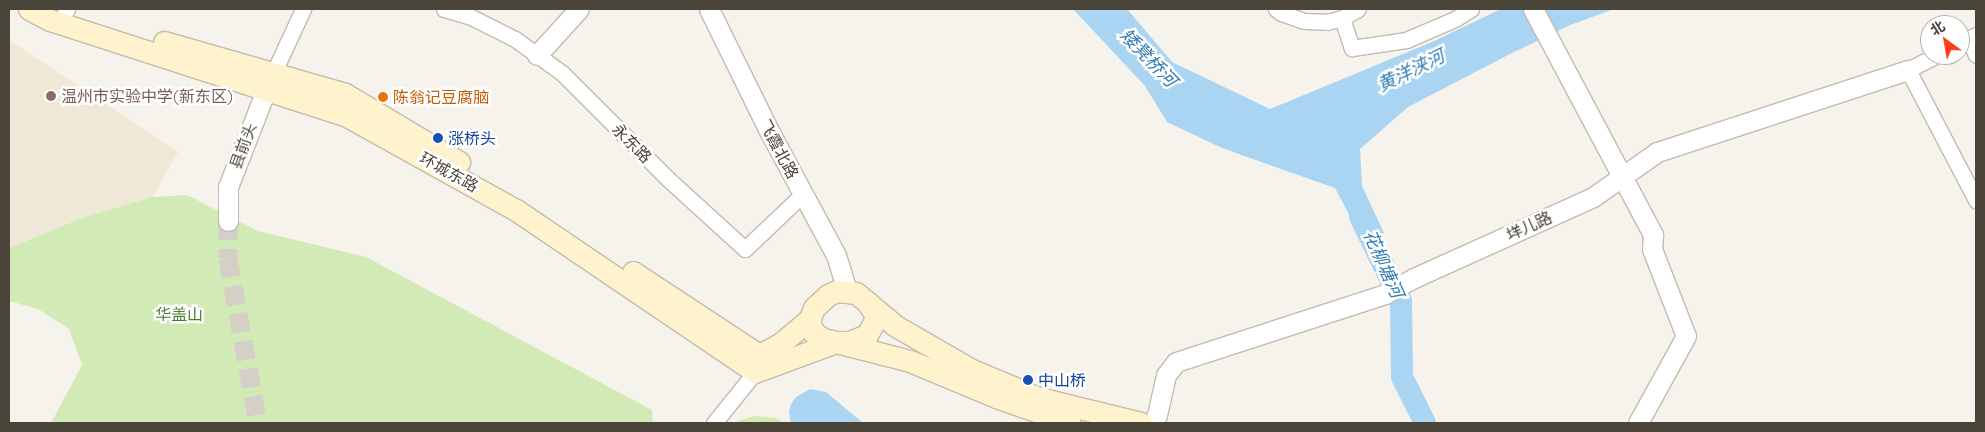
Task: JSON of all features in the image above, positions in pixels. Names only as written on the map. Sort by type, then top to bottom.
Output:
[{"type":"main road","name":"环城东路","points":[[29,9],[50,20],[269,82],[345,94],[523,201],[757,364]]},
{"type":"main road","name":"环城东路","points":[[62,10],[269,82]]},
{"type":"main road","points":[[757,364],[809,320],[820,300],[828,294],[847,291],[856,293],[894,325],[972,370],[1039,398],[1140,423]]},
{"type":"main road","points":[[757,364],[836,342],[849,342],[862,338],[871,331],[874,314],[867,302]]},
{"type":"main road","points":[[809,320],[813,332],[817,336],[910,361],[996,397],[1070,423]]},
{"type":"street","points":[[269,82],[303,9]]},
{"type":"street","name":"永东路","points":[[444,9],[469,16],[515,39],[562,73],[668,179],[745,250],[803,194]]},
{"type":"street","points":[[537,55],[579,9]]},
{"type":"street","name":"飞霞北路","points":[[709,9],[767,128],[836,255],[847,291]]},
{"type":"street","points":[[1276,9],[1281,13],[1304,21],[1327,22],[1342,18],[1358,9]]},
{"type":"street","points":[[1342,18],[1352,48],[1406,40],[1455,19],[1471,9]]},
{"type":"street","points":[[1533,9],[1653,234],[1652,249],[1686,336],[1638,423]]},
{"type":"street","points":[[1970,43],[1976,55]]},
{"type":"street","name":"垟儿路","points":[[1153,423],[1157,416],[1166,375],[1176,362],[1385,294],[1414,278],[1593,197],[1657,152],[1908,70],[1920,64]]},
{"type":"street","points":[[1908,70],[1976,200]]},
{"type":"street","name":"县前头","points":[[228,221],[228,187],[269,82]]},
{"type":"street","points":[[714,423],[757,364]]},
{"type":"shaded area","name":"温州市实验中学(新东区)","points":[[9,40],[178,152],[152,197],[82,218],[9,248]]},
{"type":"green space","name":"华盖山","points":[[187,195],[258,231],[366,257],[652,410],[653,423],[51,423],[82,365],[69,329],[38,309],[9,301],[9,248],[82,218],[152,197]]},
{"type":"green space","points":[[754,416],[775,418],[785,423],[737,423]]},
{"type":"water","points":[[1073,9],[1127,9],[1172,62],[1270,109],[1432,42],[1501,9],[1614,9],[1570,25],[1408,107],[1360,149],[1362,186],[1384,233],[1368,251],[1335,188],[1222,148],[1167,122],[1145,86]]},
{"type":"water","points":[[810,389],[826,392],[863,423],[791,423],[789,412],[791,404],[796,397]]},
{"type":"waterway","name":"花柳塘河","points":[[1360,217],[1401,301],[1402,377],[1425,423]]},
{"type":"tunnel","points":[[228,221],[228,258],[258,423]]},
{"type":"place","name":"温州市实验中学(新东区)","points":[[51,96]]},
{"type":"place","name":"陈翁记豆腐脑","points":[[383,97]]},
{"type":"place","name":"涨桥头","points":[[438,138]]},
{"type":"place","name":"中山桥","points":[[1028,380]]},
{"type":"water label","name":"矮凳桥河","points":[[1148,58]]},
{"type":"water label","name":"黄洋浃河","points":[[1411,71]]}]
